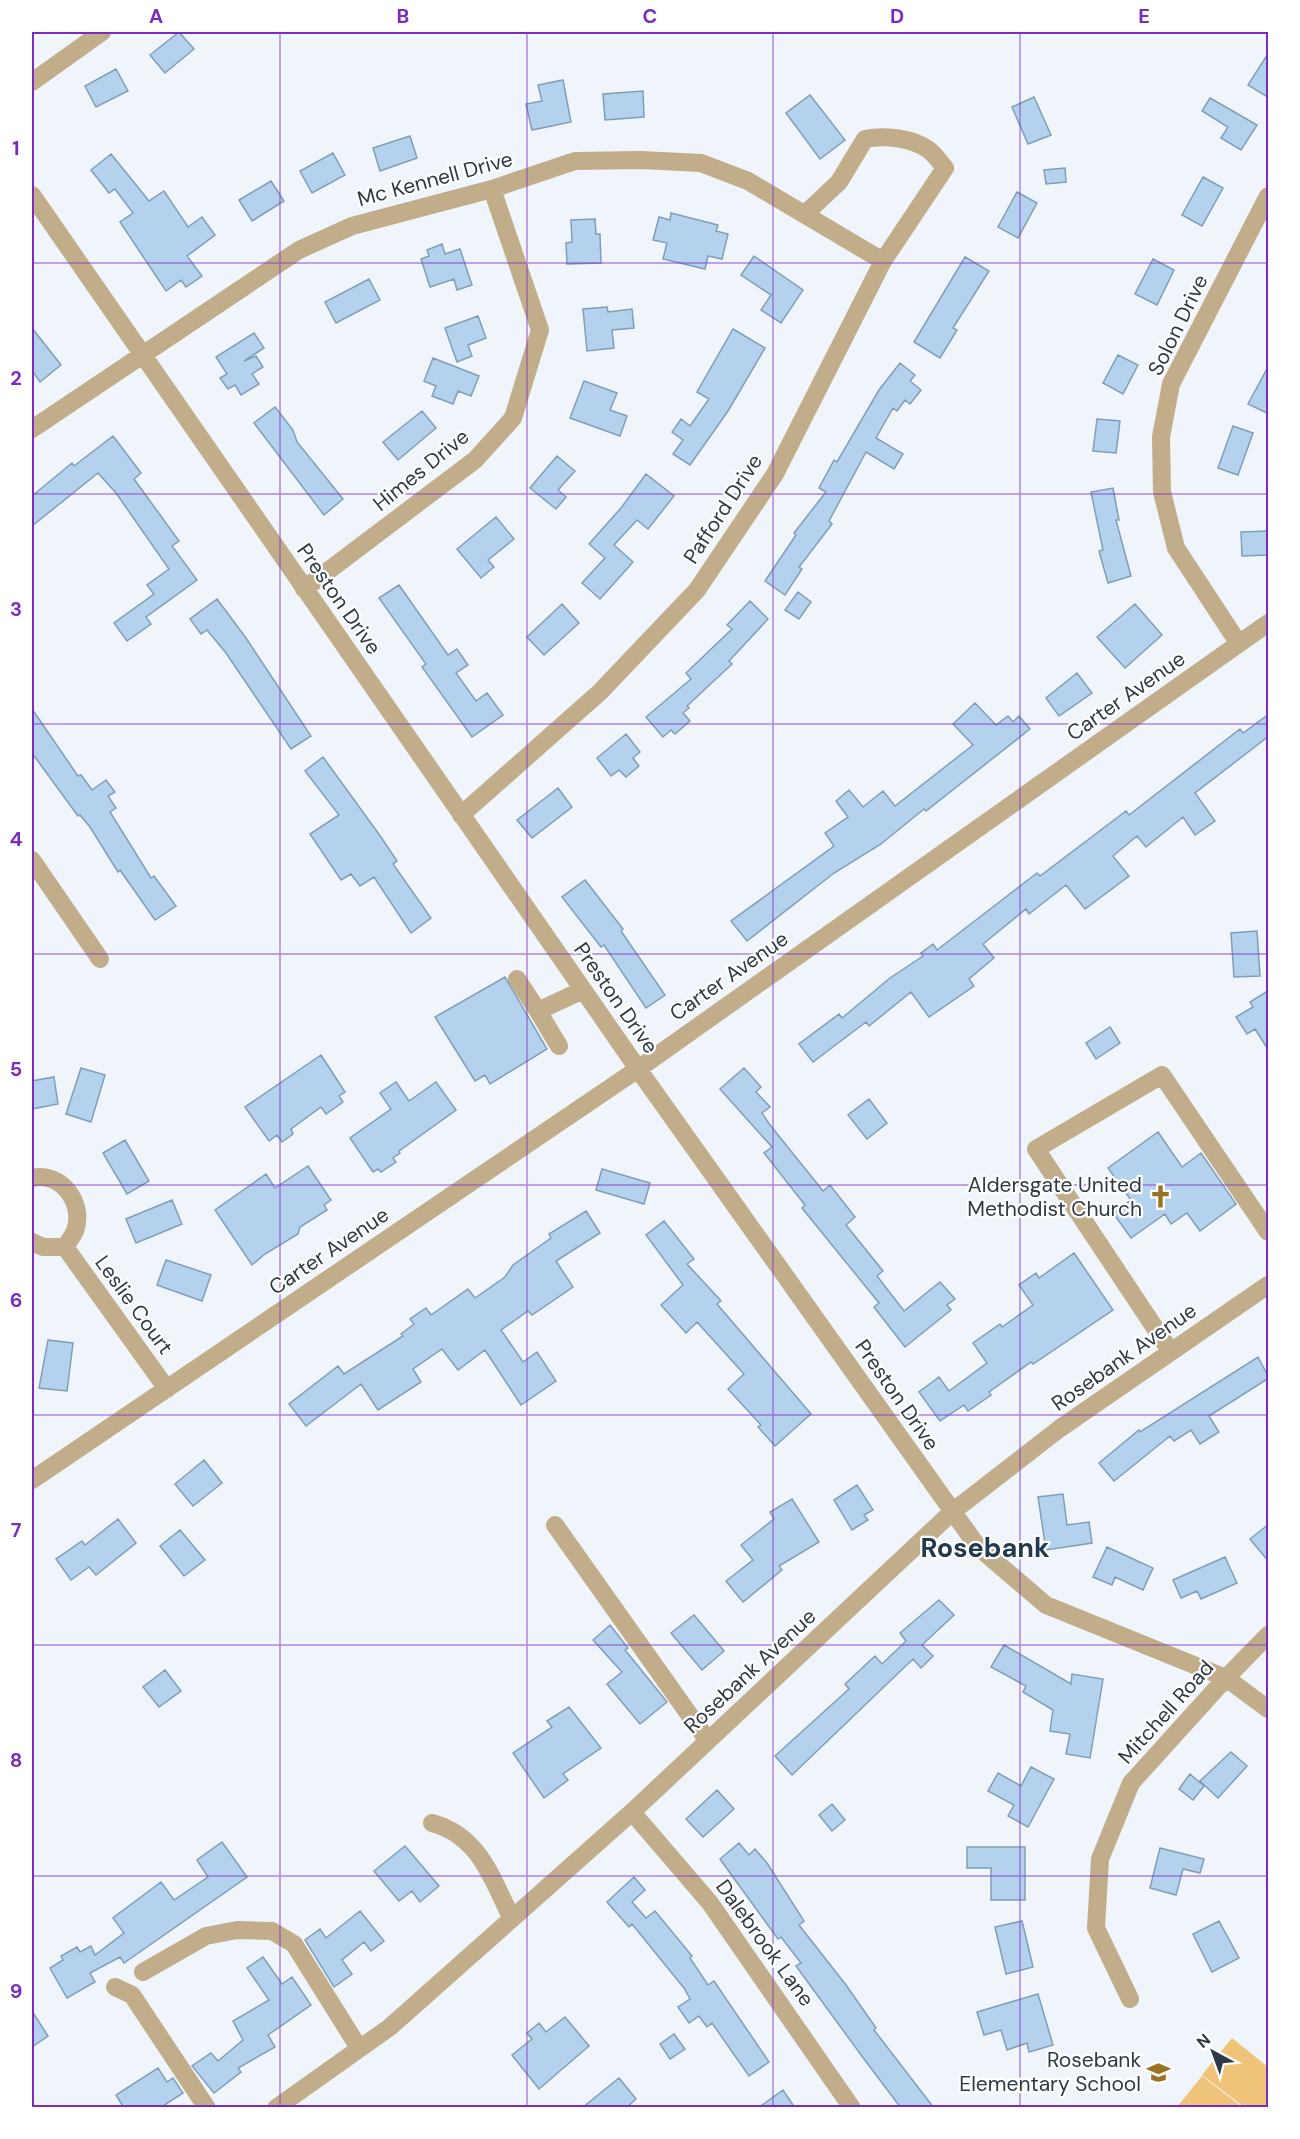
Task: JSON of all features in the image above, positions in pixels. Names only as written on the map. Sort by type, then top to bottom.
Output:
[{"type":"street","points":[[32,82],[102,32]]},
{"type":"street","name":"Pafford Drive","points":[[461,815],[600,692],[697,590],[775,474],[883,261],[945,168],[930,150],[921,146],[894,138],[865,139],[839,182],[819,198],[805,214]]},
{"type":"street","name":"Mc Kennell Drive","points":[[32,429],[142,358],[299,250],[352,226],[492,189],[575,161],[641,160],[701,163],[748,181],[883,261]]},
{"type":"street","name":"Himes Drive","points":[[304,589],[475,460],[513,418],[540,330],[492,189]]},
{"type":"street","name":"Preston Drive","points":[[32,195],[142,358],[638,1069],[978,1547],[1046,1605],[1226,1678],[1269,1709]]},
{"type":"street","name":"Solon Drive","points":[[1239,644],[1176,548],[1162,492],[1161,437],[1171,384],[1269,196]]},
{"type":"street","name":"Carter Avenue","points":[[32,1480],[638,1069],[1269,623]]},
{"type":"street","points":[[32,860],[100,958]]},
{"type":"street","points":[[517,979],[559,1046]]},
{"type":"street","points":[[538,1011],[583,990]]},
{"type":"street","points":[[1171,1352],[1036,1149],[1162,1075],[1269,1232]]},
{"type":"street","name":"Leslie Court","points":[[32,1178],[44,1175],[62,1183],[75,1204],[76,1231],[65,1247]]},
{"type":"street","name":"Leslie Court","points":[[32,1242],[43,1247],[65,1247]]},
{"type":"street","name":"Leslie Court","points":[[65,1247],[167,1389]]},
{"type":"street","name":"Rosebank Avenue","points":[[276,2108],[390,2027],[632,1812],[952,1512],[1059,1429],[1269,1285]]},
{"type":"street","points":[[555,1525],[708,1741]]},
{"type":"street","name":"Mitchell Road","points":[[1130,1999],[1096,1928],[1100,1859],[1131,1783],[1226,1678],[1269,1635]]},
{"type":"street","name":"Dalebrook Lane","points":[[632,1812],[710,1903],[852,2108]]},
{"type":"street","points":[[432,1823],[451,1828],[468,1841],[481,1857],[512,1919]]},
{"type":"street","points":[[143,1972],[206,1936],[237,1930],[272,1931],[294,1944],[360,2049]]},
{"type":"street","points":[[115,1987],[132,1995],[207,2108]]},
{"type":"shaded area","points":[[1232,2038],[1268,2067],[1268,2107],[1244,2107],[1202,2075]]},
{"type":"shaded area","points":[[1202,2076],[1242,2107],[1177,2107]]},
{"type":"building","points":[[179,32],[194,49],[165,73],[150,55]]},
{"type":"building","points":[[1269,52],[1269,98],[1248,85]]},
{"type":"building","points":[[116,69],[128,91],[96,107],[85,86]]},
{"type":"building","points":[[563,80],[571,122],[532,130],[526,104],[542,101],[538,85]]},
{"type":"building","points":[[643,91],[644,117],[605,120],[603,94]]},
{"type":"building","points":[[810,95],[845,140],[820,159],[786,113]]},
{"type":"building","points":[[1034,97],[1051,135],[1028,144],[1012,107]]},
{"type":"building","points":[[1210,98],[1257,125],[1241,150],[1221,138],[1228,127],[1202,111]]},
{"type":"building","points":[[410,136],[417,158],[380,171],[373,148]]},
{"type":"building","points":[[333,153],[345,175],[312,193],[300,171]]},
{"type":"building","points":[[111,154],[149,201],[164,191],[188,227],[202,217],[215,235],[187,256],[202,276],[186,287],[181,280],[166,291],[120,222],[133,213],[115,189],[109,193],[91,170]]},
{"type":"building","points":[[1065,168],[1066,182],[1046,184],[1044,170]]},
{"type":"building","points":[[1203,177],[1223,188],[1202,226],[1182,215]]},
{"type":"building","points":[[271,181],[284,201],[252,221],[239,200]]},
{"type":"building","points":[[1017,192],[1037,203],[1018,238],[998,227]]},
{"type":"building","points":[[671,213],[718,225],[716,231],[728,234],[722,259],[708,256],[705,269],[663,259],[667,243],[653,240],[659,217],[670,220]]},
{"type":"building","points":[[595,219],[596,234],[600,234],[601,263],[567,264],[566,243],[572,242],[571,220]]},
{"type":"building","points":[[442,244],[445,254],[460,249],[472,285],[457,290],[454,279],[430,287],[421,259],[429,256],[427,250]]},
{"type":"building","points":[[754,256],[803,290],[781,323],[761,310],[771,295],[741,275]]},
{"type":"building","points":[[965,257],[989,271],[953,328],[957,330],[940,358],[914,342]]},
{"type":"building","points":[[1153,259],[1174,270],[1157,305],[1135,294]]},
{"type":"building","points":[[369,279],[380,300],[336,323],[325,302]]},
{"type":"building","points":[[607,307],[608,312],[632,309],[634,328],[612,330],[614,348],[587,351],[583,309]]},
{"type":"building","points":[[478,316],[486,338],[468,345],[472,356],[457,362],[445,328]]},
{"type":"building","points":[[32,328],[61,365],[40,382],[32,370]]},
{"type":"building","points":[[733,329],[765,348],[728,411],[690,465],[673,454],[683,440],[672,432],[681,419],[690,426],[709,399],[697,392]]},
{"type":"building","points":[[254,333],[264,348],[244,361],[256,356],[263,367],[252,374],[259,384],[241,395],[235,385],[228,389],[220,378],[227,374],[216,357]]},
{"type":"building","points":[[1118,355],[1138,365],[1123,394],[1103,383]]},
{"type":"building","points":[[433,358],[479,376],[471,396],[458,391],[453,404],[432,396],[436,386],[424,381]]},
{"type":"building","points":[[900,363],[915,375],[910,381],[921,390],[910,404],[905,400],[897,411],[893,408],[876,438],[903,454],[894,469],[866,452],[829,521],[832,524],[799,567],[802,569],[785,595],[765,581],[796,535],[794,533],[826,492],[819,488],[834,460],[837,462],[879,390]]},
{"type":"building","points":[[1269,365],[1269,414],[1248,404]]},
{"type":"building","points":[[584,381],[617,393],[610,410],[627,416],[620,436],[570,418]]},
{"type":"building","points":[[275,407],[293,430],[297,442],[343,499],[324,515],[254,423]]},
{"type":"building","points":[[422,411],[436,428],[398,460],[383,442]]},
{"type":"building","points":[[1097,419],[1120,421],[1116,453],[1093,451]]},
{"type":"building","points":[[1233,426],[1253,433],[1238,475],[1218,468]]},
{"type":"building","points":[[113,436],[141,473],[134,479],[179,541],[172,546],[197,580],[146,617],[151,624],[127,641],[114,623],[154,594],[147,585],[169,569],[116,493],[98,473],[32,526],[32,496],[72,463],[74,466]]},
{"type":"building","points":[[557,456],[575,471],[558,490],[566,497],[556,509],[530,488]]},
{"type":"building","points":[[646,474],[674,496],[648,529],[637,520],[614,545],[633,562],[600,599],[582,583],[605,558],[589,544],[621,508]]},
{"type":"building","points":[[1113,488],[1119,520],[1116,520],[1131,576],[1108,583],[1099,551],[1103,550],[1091,492]]},
{"type":"building","points":[[496,517],[514,539],[488,560],[494,567],[481,578],[457,549]]},
{"type":"building","points":[[1269,531],[1269,555],[1242,556],[1241,532]]},
{"type":"building","points":[[399,585],[448,655],[457,649],[468,665],[456,673],[476,701],[487,693],[503,715],[472,737],[422,667],[426,664],[379,598]]},
{"type":"building","points":[[798,592],[811,602],[799,619],[785,610]]},
{"type":"building","points":[[217,599],[246,638],[311,736],[291,749],[226,653],[207,630],[201,634],[190,619]]},
{"type":"building","points":[[750,601],[768,619],[729,661],[732,664],[687,706],[689,708],[683,713],[690,721],[675,734],[671,730],[663,737],[646,717],[691,679],[686,673],[732,629],[727,625]]},
{"type":"building","points":[[562,604],[579,623],[544,655],[527,637]]},
{"type":"building","points":[[1135,604],[1162,635],[1125,668],[1097,637]]},
{"type":"building","points":[[1077,673],[1092,693],[1059,716],[1046,698]]},
{"type":"building","points":[[975,703],[996,725],[1008,716],[1013,722],[1019,716],[1030,729],[926,811],[924,809],[881,844],[834,873],[747,941],[731,921],[834,846],[825,833],[848,817],[836,801],[849,790],[863,807],[883,791],[895,806],[973,745],[953,724]]},
{"type":"building","points":[[32,709],[78,776],[81,775],[92,790],[106,780],[115,792],[108,796],[116,808],[110,812],[151,878],[154,876],[176,906],[155,920],[120,870],[118,872],[90,827],[80,815],[78,816],[32,753]]},
{"type":"building","points":[[1269,714],[1269,736],[1195,793],[1215,821],[1195,835],[1183,817],[1146,847],[1137,836],[1113,856],[1129,876],[1085,909],[1066,885],[1029,914],[1026,909],[983,944],[994,958],[969,979],[974,986],[929,1017],[911,992],[869,1026],[866,1022],[813,1062],[799,1044],[839,1014],[842,1018],[890,978],[923,956],[921,953],[933,944],[937,950],[1037,873],[1040,876],[1126,811],[1129,815],[1240,729],[1243,733]]},
{"type":"building","points":[[626,734],[640,752],[633,758],[639,766],[626,777],[619,770],[611,776],[597,758]]},
{"type":"building","points":[[323,757],[381,837],[397,861],[393,864],[431,918],[411,933],[374,877],[360,886],[351,874],[341,880],[310,834],[339,815],[305,771]]},
{"type":"building","points":[[558,788],[572,807],[532,838],[517,820]]},
{"type":"building","points":[[585,880],[623,929],[621,931],[665,995],[646,1008],[604,945],[601,947],[562,897]]},
{"type":"building","points":[[1257,931],[1260,976],[1234,977],[1231,933]]},
{"type":"building","points":[[505,977],[547,1049],[490,1084],[485,1075],[475,1081],[435,1017]]},
{"type":"building","points":[[1269,990],[1269,1051],[1255,1029],[1247,1034],[1236,1017],[1253,1007],[1250,1002]]},
{"type":"building","points":[[1110,1027],[1120,1043],[1096,1059],[1086,1043]]},
{"type":"building","points":[[321,1055],[345,1092],[339,1096],[343,1102],[326,1114],[321,1107],[291,1129],[293,1134],[282,1142],[277,1135],[269,1141],[245,1107]]},
{"type":"building","points":[[81,1068],[105,1075],[91,1122],[66,1114]]},
{"type":"building","points":[[744,1068],[761,1087],[756,1092],[770,1107],[762,1113],[770,1125],[823,1191],[830,1185],[855,1217],[846,1225],[883,1271],[877,1276],[904,1311],[940,1282],[955,1299],[947,1305],[951,1310],[905,1347],[874,1307],[879,1303],[802,1208],[805,1205],[764,1153],[772,1147],[720,1089]]},
{"type":"building","points":[[54,1077],[58,1104],[32,1109],[32,1081]]},
{"type":"building","points":[[396,1082],[409,1101],[436,1082],[456,1110],[399,1151],[400,1153],[393,1158],[396,1162],[381,1172],[378,1169],[373,1172],[350,1138],[391,1109],[380,1093]]},
{"type":"building","points":[[869,1099],[887,1123],[867,1139],[848,1115]]},
{"type":"building","points":[[1158,1132],[1182,1167],[1201,1153],[1236,1204],[1200,1231],[1187,1213],[1171,1224],[1165,1214],[1131,1238],[1113,1213],[1131,1200],[1108,1168]]},
{"type":"building","points":[[125,1140],[149,1181],[127,1194],[103,1153]]},
{"type":"building","points":[[308,1166],[331,1200],[324,1205],[327,1210],[300,1227],[298,1234],[265,1254],[252,1265],[215,1210],[266,1174],[275,1188]]},
{"type":"building","points":[[602,1169],[650,1183],[644,1204],[596,1190]]},
{"type":"building","points":[[172,1200],[182,1224],[136,1243],[126,1219]]},
{"type":"building","points":[[586,1211],[600,1233],[556,1261],[573,1287],[532,1315],[528,1311],[501,1330],[523,1362],[537,1352],[556,1381],[521,1405],[485,1350],[458,1370],[442,1349],[413,1369],[421,1382],[378,1410],[361,1384],[306,1426],[289,1404],[338,1366],[344,1374],[403,1336],[401,1334],[414,1324],[410,1319],[426,1308],[431,1315],[468,1289],[475,1298],[505,1277],[513,1265],[551,1238],[549,1234]]},
{"type":"building","points":[[664,1221],[694,1259],[687,1264],[721,1301],[717,1304],[811,1414],[775,1446],[758,1427],[761,1425],[728,1389],[744,1374],[697,1322],[686,1333],[661,1305],[683,1285],[646,1235]]},
{"type":"building","points":[[1074,1253],[1113,1310],[1033,1364],[1031,1362],[989,1392],[991,1395],[968,1411],[964,1405],[940,1421],[919,1392],[939,1377],[949,1391],[987,1363],[973,1343],[1000,1324],[1002,1327],[1033,1305],[1019,1285],[1036,1273],[1039,1278]]},
{"type":"building","points":[[166,1260],[211,1275],[202,1301],[157,1285]]},
{"type":"building","points":[[48,1340],[73,1343],[67,1391],[39,1388]]},
{"type":"building","points":[[1258,1357],[1269,1378],[1209,1416],[1219,1432],[1200,1444],[1191,1430],[1174,1441],[1170,1436],[1114,1481],[1099,1463],[1139,1430],[1140,1432]]},
{"type":"building","points":[[204,1460],[222,1483],[193,1506],[175,1484]]},
{"type":"building","points":[[857,1485],[873,1510],[864,1515],[868,1520],[852,1530],[834,1500]]},
{"type":"building","points":[[1063,1494],[1067,1525],[1089,1522],[1092,1543],[1046,1550],[1038,1497]]},
{"type":"building","points":[[792,1499],[819,1542],[779,1566],[782,1570],[743,1602],[726,1581],[753,1560],[741,1545],[774,1519],[770,1512]]},
{"type":"building","points":[[118,1519],[136,1543],[96,1575],[89,1567],[71,1580],[56,1559],[82,1541],[85,1545]]},
{"type":"building","points":[[1269,1524],[1269,1562],[1250,1539]]},
{"type":"building","points":[[180,1530],[205,1560],[184,1576],[160,1546]]},
{"type":"building","points":[[1107,1547],[1153,1568],[1143,1590],[1115,1577],[1112,1585],[1093,1577]]},
{"type":"building","points":[[1225,1557],[1237,1583],[1201,1599],[1197,1591],[1181,1598],[1173,1580]]},
{"type":"building","points":[[939,1600],[954,1615],[922,1645],[933,1656],[921,1668],[913,1659],[792,1775],[775,1756],[849,1689],[845,1684],[875,1656],[882,1664],[906,1641],[900,1633]]},
{"type":"building","points":[[694,1615],[724,1651],[702,1670],[671,1633]]},
{"type":"building","points":[[610,1625],[628,1648],[625,1650],[667,1702],[640,1724],[607,1684],[622,1672],[593,1640]]},
{"type":"building","points":[[1004,1645],[1071,1684],[1072,1674],[1103,1679],[1090,1758],[1066,1754],[1070,1734],[1050,1731],[1053,1710],[1023,1692],[1026,1686],[991,1667]]},
{"type":"building","points":[[165,1670],[181,1691],[159,1707],[143,1687]]},
{"type":"building","points":[[569,1707],[601,1748],[563,1774],[568,1780],[544,1798],[513,1753],[552,1727],[547,1721]]},
{"type":"building","points":[[1231,1752],[1247,1766],[1218,1798],[1200,1781]]},
{"type":"building","points":[[1031,1767],[1054,1779],[1028,1827],[1008,1816],[1014,1805],[988,1791],[998,1773],[1021,1786]]},
{"type":"building","points":[[1190,1774],[1204,1786],[1193,1800],[1179,1789]]},
{"type":"building","points":[[717,1790],[734,1809],[703,1837],[686,1819]]},
{"type":"building","points":[[832,1804],[845,1820],[832,1831],[819,1815]]},
{"type":"building","points":[[222,1842],[247,1877],[124,1963],[120,1957],[90,1973],[95,1982],[67,1998],[50,1968],[63,1960],[61,1956],[77,1947],[80,1952],[91,1946],[95,1955],[124,1933],[113,1918],[161,1882],[174,1900],[208,1877],[197,1860]]},
{"type":"building","points":[[739,1843],[749,1855],[755,1849],[767,1863],[804,1921],[799,1925],[846,1985],[876,2028],[874,2030],[934,2108],[901,2108],[864,2059],[796,1966],[801,1963],[781,1937],[778,1939],[720,1859]]},
{"type":"building","points":[[405,1846],[439,1886],[420,1902],[412,1891],[399,1901],[374,1871]]},
{"type":"building","points":[[967,1847],[1025,1847],[1025,1900],[991,1900],[991,1868],[967,1868]]},
{"type":"building","points":[[1160,1848],[1204,1859],[1200,1873],[1183,1869],[1176,1895],[1150,1888]]},
{"type":"building","points":[[634,1877],[645,1890],[632,1902],[646,1918],[655,1911],[692,1956],[690,1958],[708,1985],[714,1981],[769,2062],[749,2076],[712,2023],[707,2027],[699,2016],[689,2023],[678,2007],[690,1999],[684,1988],[632,1924],[629,1927],[607,1902]]},
{"type":"building","points":[[360,1911],[384,1941],[371,1951],[364,1942],[342,1960],[352,1974],[334,1987],[305,1940],[320,1929],[326,1938]]},
{"type":"building","points":[[1022,1921],[1033,1967],[1006,1974],[995,1927]]},
{"type":"building","points":[[1219,1921],[1239,1958],[1212,1972],[1193,1934]]},
{"type":"building","points":[[263,1957],[282,1984],[292,1977],[311,2005],[268,2035],[275,2047],[238,2068],[241,2072],[214,2093],[192,2066],[211,2053],[218,2061],[243,2040],[233,2021],[269,2000],[247,1968]]},
{"type":"building","points":[[1038,1994],[1053,2045],[1029,2052],[1027,2043],[1007,2050],[1001,2030],[984,2035],[977,2012]]},
{"type":"building","points":[[32,2011],[48,2036],[32,2047]]},
{"type":"building","points":[[565,2017],[589,2046],[539,2089],[512,2055],[532,2039],[527,2033],[539,2023],[546,2032]]},
{"type":"building","points":[[674,2034],[685,2049],[670,2059],[660,2044]]},
{"type":"building","points":[[158,2068],[167,2082],[173,2078],[183,2093],[160,2108],[124,2108],[116,2095]]},
{"type":"building","points":[[619,2078],[636,2099],[626,2108],[582,2108]]},
{"type":"building","points":[[783,2090],[795,2108],[758,2108]]},
{"type":"place","name":"Aldersgate United Methodist Church","points":[[1160,1197]]},
{"type":"place","name":"Rosebank Elementary School","points":[[1159,2072]]},
{"type":"district","name":"Rosebank","points":[[985,1547]]}]
